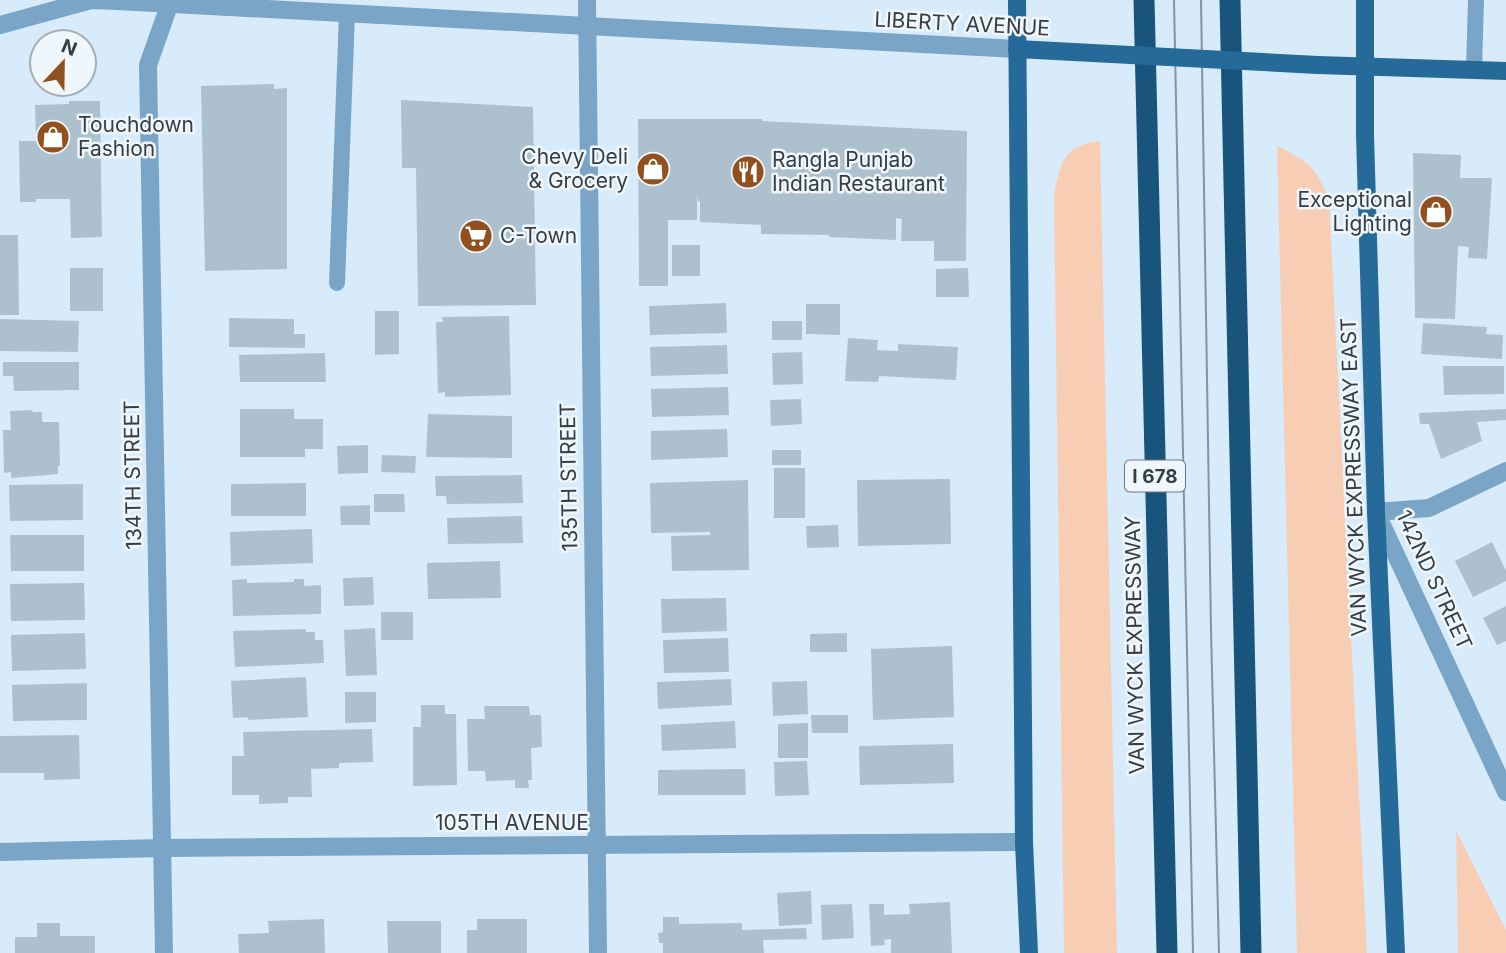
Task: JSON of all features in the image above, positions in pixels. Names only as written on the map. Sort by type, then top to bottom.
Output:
[{"type":"highway","name":"VAN WYCK EXPRESSWAY","points":[[1144,0],[1167,953]]},
{"type":"highway","points":[[1230,0],[1251,953]]},
{"type":"main road","points":[[1017,0],[1024,842],[1029,953]]},
{"type":"main road","name":"VAN WYCK EXPRESSWAY EAST","points":[[1365,0],[1364,67],[1376,512],[1396,953]]},
{"type":"main road","name":"LIBERTY AVENUE","points":[[1017,49],[1318,65],[1506,71]]},
{"type":"street","name":"LIBERTY AVENUE","points":[[0,25],[89,0],[171,1],[1017,49]]},
{"type":"street","name":"135TH STREET","points":[[587,0],[598,953]]},
{"type":"street","name":"134TH STREET","points":[[164,953],[148,65],[171,1]]},
{"type":"street","name":"142ND STREET","points":[[1506,471],[1429,508],[1376,512],[1506,792]]},
{"type":"street","name":"105TH AVENUE","points":[[0,852],[161,848],[1024,842]]},
{"type":"lane","points":[[1474,70],[1476,0]]},
{"type":"lane","points":[[337,283],[347,13]]},
{"type":"shaded area","points":[[1100,141],[1117,953],[1064,953],[1054,195],[1062,164],[1071,151],[1078,146]]},
{"type":"shaded area","points":[[1277,146],[1310,166],[1329,200],[1367,953],[1297,953]]},
{"type":"shaded area","points":[[1456,830],[1506,930],[1506,953],[1458,953]]},
{"type":"building","points":[[274,84],[274,89],[287,88],[287,269],[205,271],[201,86]]},
{"type":"building","name":"C-Town","points":[[401,100],[533,107],[536,305],[418,306],[416,168],[402,168]]},
{"type":"building","points":[[69,101],[100,101],[102,237],[71,238],[70,199],[20,202],[19,141],[36,141],[35,105],[69,104]]},
{"type":"building","points":[[638,119],[762,119],[967,131],[966,261],[934,261],[934,241],[901,241],[902,219],[896,218],[896,240],[761,234],[761,225],[700,222],[700,201],[697,194],[697,220],[668,220],[668,286],[639,286]]},
{"type":"building","name":"Exceptional Lighting","points":[[1413,153],[1461,155],[1460,178],[1492,178],[1487,259],[1468,258],[1469,247],[1458,246],[1455,319],[1415,318]]},
{"type":"building","points":[[0,235],[18,235],[19,315],[0,315]]},
{"type":"building","points":[[672,245],[700,245],[700,276],[672,276]]},
{"type":"building","points":[[70,268],[103,268],[103,311],[70,311]]},
{"type":"building","points":[[968,268],[969,297],[936,297],[936,269]]},
{"type":"building","points":[[726,303],[727,333],[650,335],[649,306]]},
{"type":"building","points":[[806,304],[840,304],[840,335],[806,334]]},
{"type":"building","points":[[375,311],[399,311],[399,354],[375,355]]},
{"type":"building","points":[[509,316],[511,395],[445,397],[445,392],[438,393],[436,322],[443,322],[442,317]]},
{"type":"building","points":[[229,318],[294,319],[294,334],[305,334],[305,348],[229,347]]},
{"type":"building","points":[[0,319],[79,321],[78,352],[0,351]]},
{"type":"building","points":[[772,321],[802,321],[802,340],[772,340]]},
{"type":"building","points":[[1423,323],[1487,327],[1486,334],[1503,335],[1502,359],[1421,354]]},
{"type":"building","points":[[848,338],[878,340],[877,350],[898,351],[898,344],[958,347],[956,380],[879,376],[878,382],[845,381]]},
{"type":"building","points":[[727,345],[728,374],[651,376],[650,347]]},
{"type":"building","points":[[802,352],[803,384],[773,385],[772,353]]},
{"type":"building","points":[[325,353],[326,382],[240,382],[239,355]]},
{"type":"building","points":[[3,362],[79,362],[79,390],[14,391],[13,376],[3,376]]},
{"type":"building","points":[[1443,366],[1504,366],[1504,394],[1444,395]]},
{"type":"building","points":[[728,387],[729,415],[652,417],[651,389]]},
{"type":"building","points":[[801,399],[802,424],[771,426],[770,400]]},
{"type":"building","points":[[240,409],[294,409],[294,419],[323,419],[323,449],[305,449],[305,457],[240,457]]},
{"type":"building","points":[[1506,409],[1506,420],[1477,422],[1482,441],[1441,459],[1429,424],[1420,424],[1419,413]]},
{"type":"building","points":[[33,410],[32,412],[42,412],[42,422],[59,422],[58,474],[11,478],[11,472],[4,473],[3,430],[11,430],[10,411]]},
{"type":"building","points":[[428,414],[512,416],[512,458],[426,457]]},
{"type":"building","points":[[727,429],[728,457],[651,460],[651,431]]},
{"type":"building","points":[[368,445],[368,473],[338,474],[337,446]]},
{"type":"building","points":[[772,450],[801,450],[801,465],[772,465]]},
{"type":"building","points":[[382,455],[416,456],[415,473],[381,472]]},
{"type":"building","points":[[774,468],[805,468],[805,518],[774,518]]},
{"type":"building","points":[[522,475],[523,503],[447,504],[446,496],[436,496],[435,476]]},
{"type":"building","points":[[950,479],[951,544],[858,546],[857,480]]},
{"type":"building","points":[[748,480],[749,570],[672,571],[671,536],[710,535],[710,532],[651,533],[650,483]]},
{"type":"building","points":[[306,483],[306,516],[231,516],[231,484]]},
{"type":"building","points":[[83,484],[83,520],[10,521],[9,485]]},
{"type":"building","points":[[374,494],[404,494],[405,512],[374,512]]},
{"type":"building","points":[[370,505],[370,525],[341,525],[340,506]]},
{"type":"building","points":[[522,516],[523,543],[448,544],[447,518]]},
{"type":"building","points":[[838,525],[839,547],[807,548],[806,526]]},
{"type":"building","points":[[312,529],[313,563],[231,566],[230,532]]},
{"type":"building","points":[[10,535],[84,535],[84,571],[11,571]]},
{"type":"building","points":[[1492,542],[1506,571],[1506,581],[1473,597],[1455,561]]},
{"type":"building","points":[[500,561],[501,598],[428,599],[427,563]]},
{"type":"building","points":[[373,577],[374,605],[344,606],[343,578]]},
{"type":"building","points":[[247,579],[247,583],[294,582],[294,579],[304,579],[304,586],[321,585],[321,614],[233,616],[232,580]]},
{"type":"building","points":[[84,583],[85,620],[11,621],[10,584]]},
{"type":"building","points":[[726,598],[727,631],[662,633],[661,599]]},
{"type":"building","points":[[1506,606],[1506,641],[1497,645],[1483,618]]},
{"type":"building","points":[[381,612],[413,612],[413,640],[381,640]]},
{"type":"building","points":[[375,628],[377,675],[346,676],[344,630]]},
{"type":"building","points":[[306,629],[306,632],[315,632],[315,640],[323,640],[324,663],[235,667],[233,631]]},
{"type":"building","points":[[85,633],[86,669],[12,671],[11,635]]},
{"type":"building","points":[[847,633],[847,652],[810,652],[810,634]]},
{"type":"building","points":[[728,638],[729,672],[664,673],[663,640]]},
{"type":"building","points":[[952,646],[954,717],[873,720],[871,649]]},
{"type":"building","points":[[306,677],[308,717],[248,720],[248,717],[233,718],[231,681]]},
{"type":"building","points":[[731,679],[732,705],[658,709],[657,682]]},
{"type":"building","points":[[807,681],[808,714],[773,716],[772,682]]},
{"type":"building","points":[[87,683],[87,720],[13,721],[12,685]]},
{"type":"building","points":[[345,692],[376,692],[376,722],[345,723]]},
{"type":"building","points":[[421,705],[445,705],[445,714],[456,714],[457,785],[413,786],[413,727],[421,727]]},
{"type":"building","points":[[484,706],[529,706],[530,715],[541,715],[542,747],[531,748],[532,780],[528,780],[529,788],[515,788],[515,780],[486,781],[485,771],[468,771],[467,719],[485,719]]},
{"type":"building","points":[[811,715],[848,715],[848,733],[812,733]]},
{"type":"building","points":[[735,721],[736,748],[662,751],[661,725]]},
{"type":"building","points":[[808,723],[808,758],[778,758],[778,724]]},
{"type":"building","points":[[372,729],[373,762],[339,763],[339,768],[311,769],[312,797],[288,797],[288,803],[259,804],[259,795],[232,795],[232,756],[244,756],[243,732]]},
{"type":"building","points":[[79,735],[80,779],[44,780],[44,773],[0,773],[0,736]]},
{"type":"building","points":[[953,744],[954,783],[860,785],[859,746]]},
{"type":"building","points":[[807,761],[809,795],[775,796],[774,762]]},
{"type":"building","points":[[745,769],[746,795],[658,795],[658,770]]},
{"type":"building","points":[[811,891],[812,924],[779,926],[777,893]]},
{"type":"building","points":[[950,902],[952,953],[891,953],[891,939],[884,940],[885,945],[871,946],[869,904],[884,904],[884,915],[910,914],[909,904]]},
{"type":"building","points":[[852,904],[854,938],[822,940],[821,905]]},
{"type":"building","points":[[663,917],[679,917],[679,924],[742,923],[742,930],[806,928],[807,939],[763,940],[764,953],[663,953],[663,943],[659,943],[658,933],[663,932]]},
{"type":"building","points":[[324,919],[325,953],[239,953],[238,934],[269,933],[268,921]]},
{"type":"building","points":[[477,919],[527,919],[527,953],[467,953],[467,930],[477,930]]},
{"type":"building","points":[[387,921],[441,921],[441,953],[388,953]]},
{"type":"building","points":[[37,923],[60,923],[60,936],[95,936],[95,953],[15,953],[15,937],[37,937]]},
{"type":"tram line","points":[[1174,0],[1193,953]]},
{"type":"tram line","points":[[1201,0],[1219,953]]},
{"type":"place","name":"Touchdown Fashion","points":[[53,137]]},
{"type":"place","name":"Chevy Deli & Grocery","points":[[653,169]]},
{"type":"place","name":"Rangla Punjab Indian Restaurant","points":[[748,172]]},
{"type":"place","name":"Exceptional Lighting","points":[[1436,212]]},
{"type":"place","name":"C-Town","points":[[476,236]]}]
